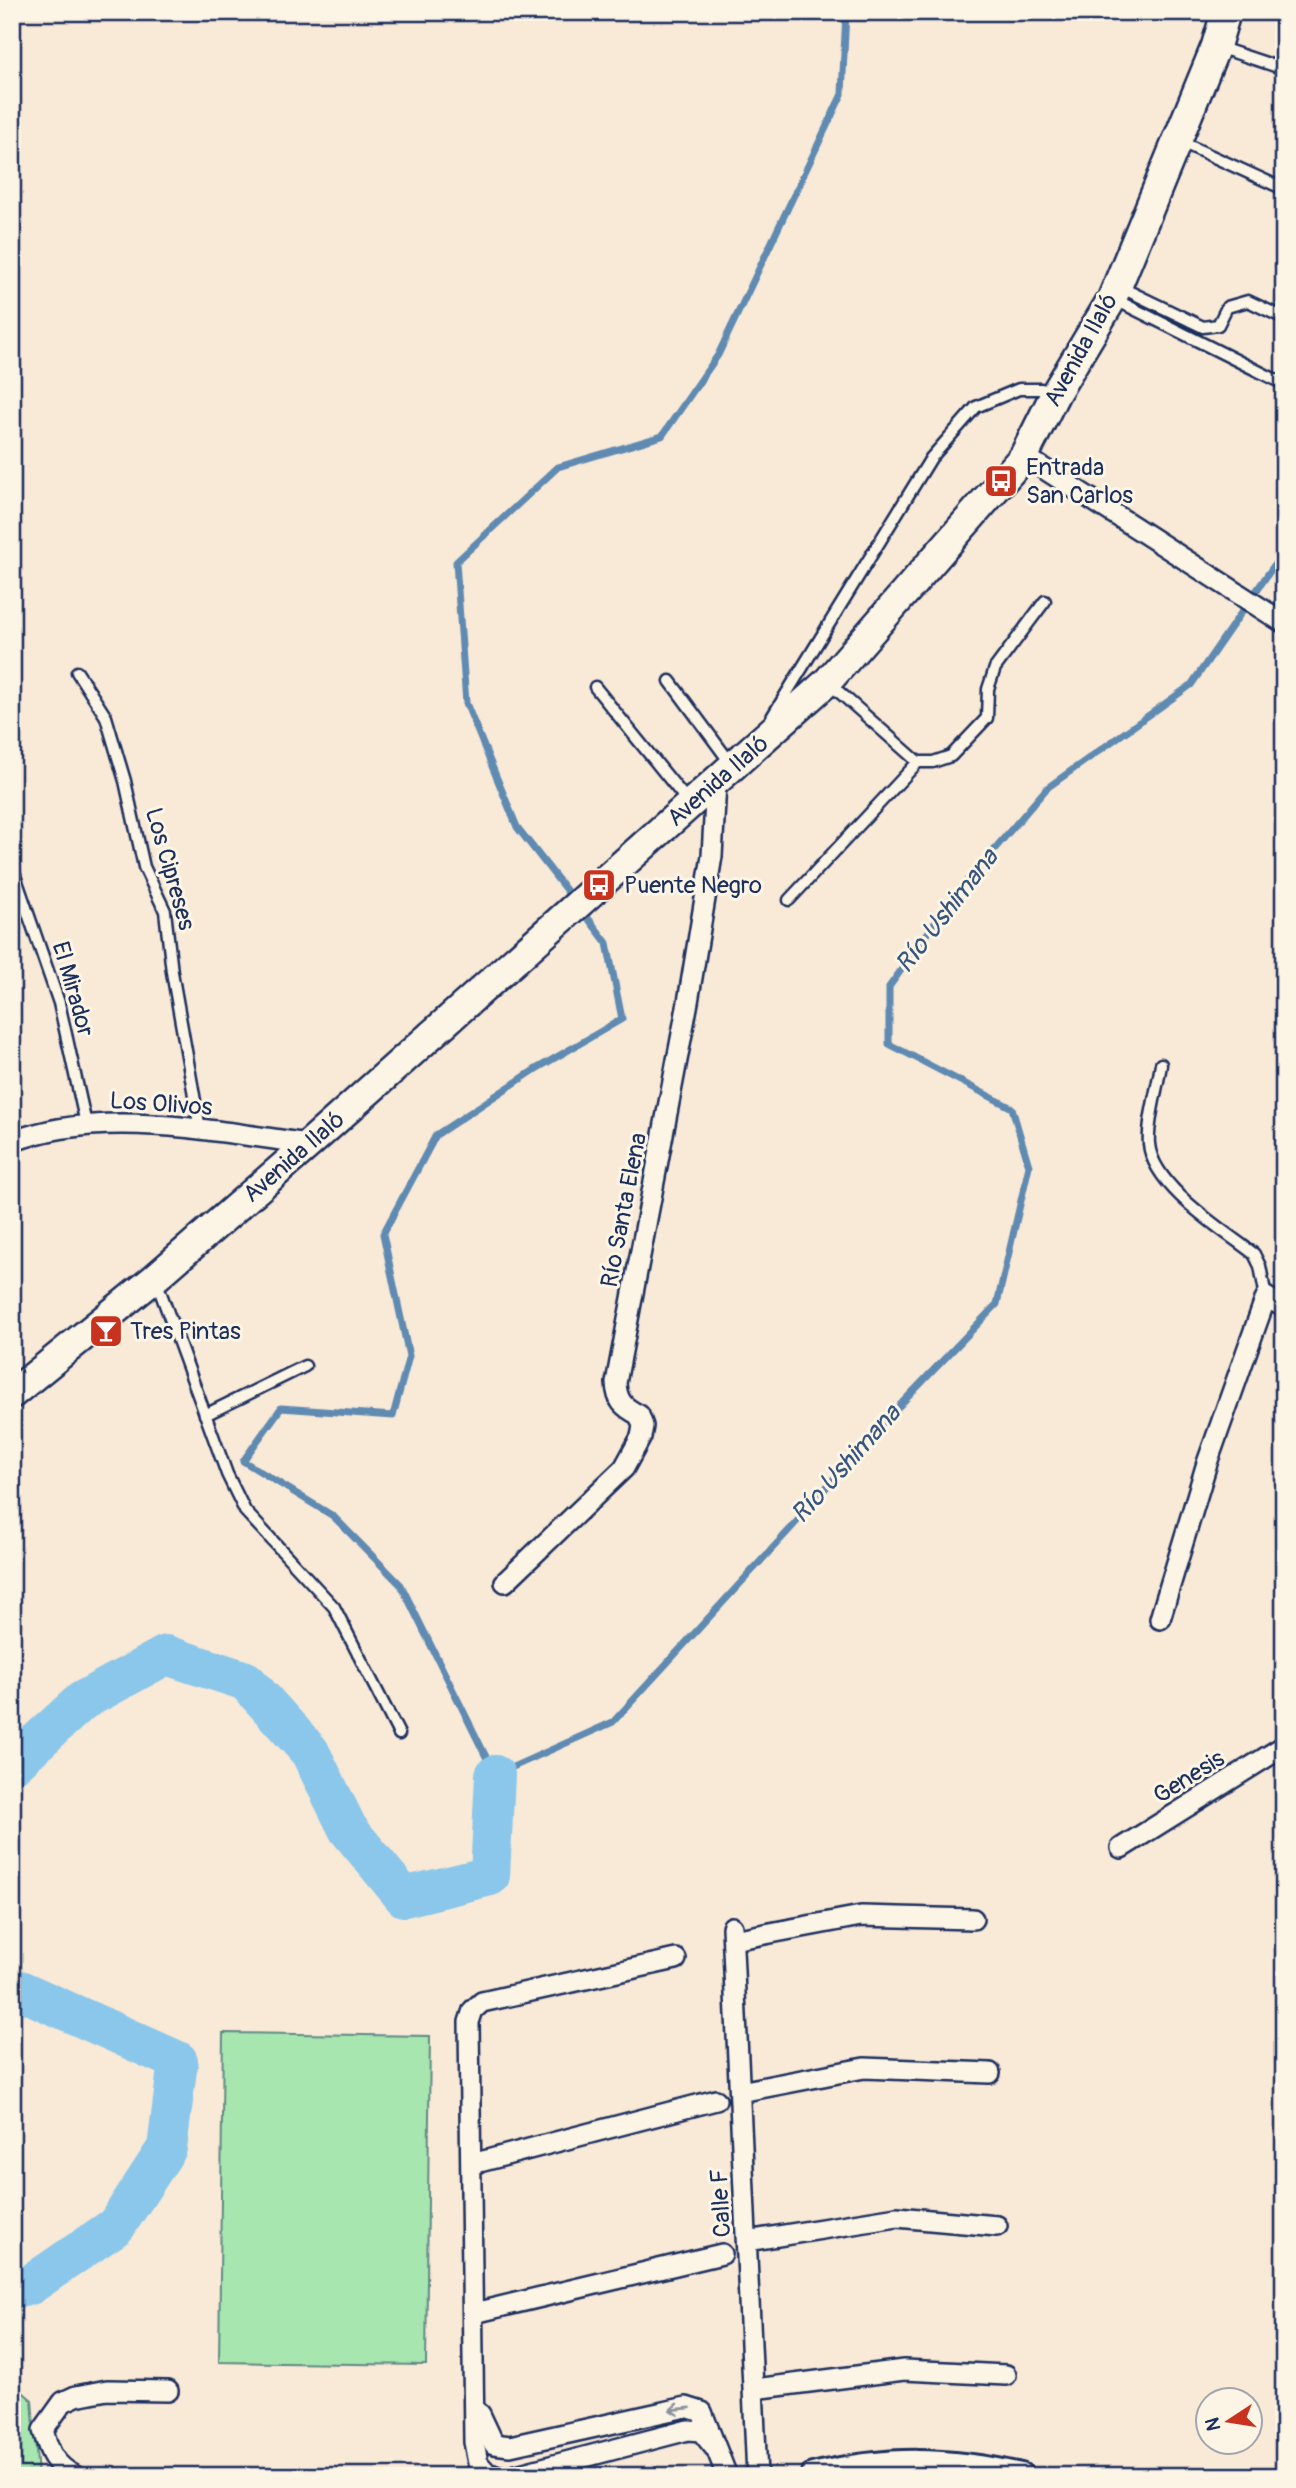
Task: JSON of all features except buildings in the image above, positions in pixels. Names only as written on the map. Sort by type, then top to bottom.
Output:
[{"type":"main road","name":"Avenida Ilaló","points":[[12,1394],[155,1278],[309,1144],[827,682],[1024,456],[1055,394],[1115,292],[1216,46],[1226,12]]},
{"type":"street","points":[[1024,456],[1284,623]]},
{"type":"street","name":"Río Santa Elena","points":[[505,1582],[624,1468],[641,1437],[643,1426],[639,1415],[626,1408],[617,1397],[616,1383],[688,1002],[712,856],[733,768]]},
{"type":"street","name":"Los Olivos","points":[[12,1142],[30,1135],[86,1124],[200,1129],[309,1144]]},
{"type":"street","points":[[1160,1619],[1207,1463],[1266,1297],[1284,1307]]},
{"type":"street","name":"Genesis","points":[[1121,1848],[1284,1746]]},
{"type":"street","name":"Calle F","points":[[757,2476],[733,1934],[861,1916],[973,1919]]},
{"type":"street","points":[[500,2476],[488,2474],[478,2463],[474,2442],[469,2022],[473,2010],[482,2002],[676,1959]]},
{"type":"street","points":[[740,2092],[864,2068],[990,2073]]},
{"type":"street","points":[[472,2164],[716,2100]]},
{"type":"street","points":[[747,2241],[897,2217],[997,2226]]},
{"type":"street","points":[[474,2313],[722,2254]]},
{"type":"street","points":[[754,2389],[904,2370],[1006,2375]]},
{"type":"street","points":[[75,2476],[62,2469],[50,2454],[43,2430],[63,2402],[76,2396],[107,2390],[168,2392]]},
{"type":"street","points":[[475,2400],[494,2444],[510,2446],[686,2406],[702,2412],[727,2476]]},
{"type":"street","points":[[512,2476],[688,2430],[701,2431],[719,2453]]},
{"type":"street","points":[[813,2476],[879,2463],[909,2461],[987,2468],[1021,2476]]},
{"type":"lane","points":[[1216,46],[1284,69]]},
{"type":"lane","points":[[1177,141],[1284,189]]},
{"type":"lane","points":[[1115,292],[1203,327],[1219,325],[1227,307],[1248,301],[1284,318]]},
{"type":"lane","points":[[1115,292],[1284,384]]},
{"type":"lane","points":[[670,681],[733,768],[931,458],[976,407],[1019,389],[1055,394]]},
{"type":"lane","points":[[827,682],[919,762],[933,762],[951,756],[987,718],[988,689],[995,668],[1045,601]]},
{"type":"lane","name":"Los Cipreses","points":[[77,672],[106,718],[125,781],[144,867],[165,911],[172,972],[200,1129]]},
{"type":"lane","points":[[595,687],[691,805]]},
{"type":"lane","points":[[789,901],[919,762]]},
{"type":"lane","name":"El Mirador","points":[[12,867],[59,1003],[86,1124]]},
{"type":"lane","points":[[1161,1064],[1149,1143],[1154,1162],[1166,1182],[1254,1254],[1260,1266],[1266,1297]]},
{"type":"lane","points":[[155,1278],[205,1415],[245,1511],[334,1608],[399,1734]]},
{"type":"lane","points":[[205,1415],[305,1366]]},
{"type":"green space","points":[[223,2033],[430,2036],[426,2365],[219,2362]]},
{"type":"green space","points":[[12,2383],[32,2400],[38,2476],[12,2476]]},
{"type":"waterway","points":[[573,899],[517,827],[466,703],[456,562],[558,467],[662,436],[718,355],[842,94],[846,12]]},
{"type":"waterway","name":"Río Ushimana","points":[[581,909],[607,943],[622,1019],[536,1069],[436,1135],[383,1234],[409,1356],[393,1416],[281,1408],[243,1461],[333,1516],[401,1585],[495,1775],[613,1722],[792,1527],[877,1429],[997,1304],[1029,1166],[1012,1108],[889,1044],[889,987],[955,895],[1047,788],[1191,685],[1284,551]]},
{"type":"waterway","name":"Río Ushimana","points":[[12,1765],[82,1701],[166,1655],[246,1681],[310,1752],[348,1829],[404,1897],[490,1876],[495,1775]]},
{"type":"waterway","name":"Río Ushimana","points":[[12,1991],[20,1990],[178,2061],[167,2148],[116,2226],[30,2285],[12,2290]]},
{"type":"place","name":"Entrada San Carlos","points":[[1001,481]]},
{"type":"place","name":"Puente Negro","points":[[599,885]]},
{"type":"place","name":"Tres Pintas","points":[[106,1331]]}]
